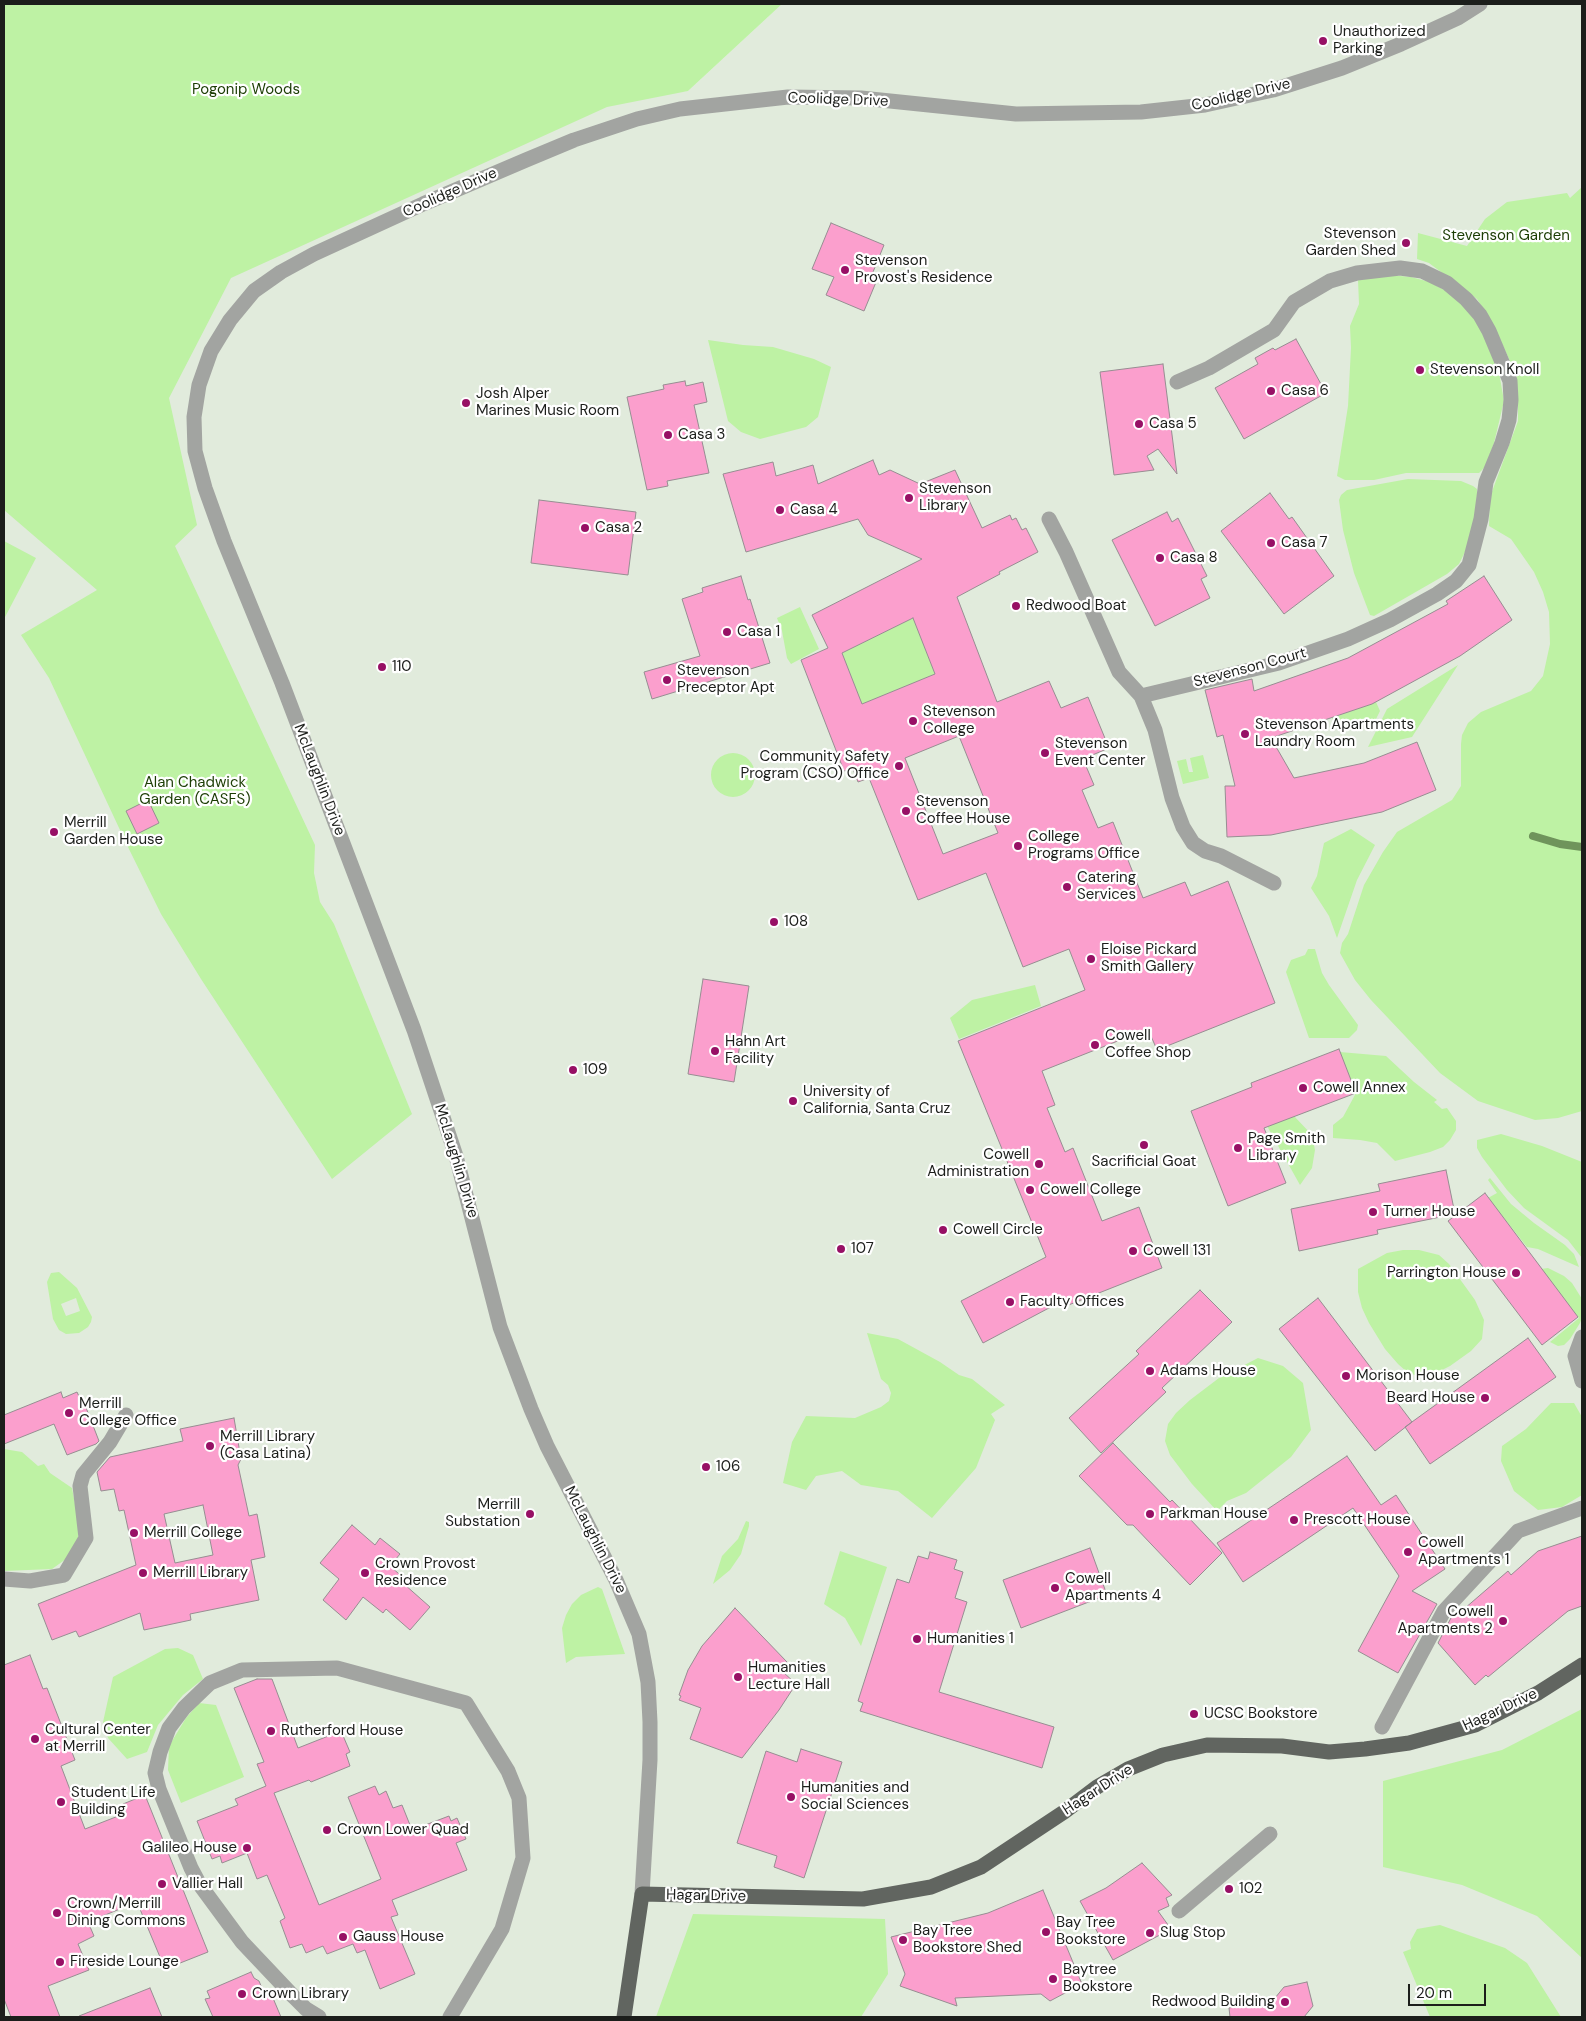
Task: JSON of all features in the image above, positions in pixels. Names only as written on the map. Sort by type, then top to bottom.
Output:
[{"type":"main road","name":"Hagar Drive","points":[[642,1894],[863,1899],[931,1887],[981,1867],[1064,1812],[1097,1787],[1128,1769],[1164,1755],[1207,1745],[1282,1746],[1329,1752],[1365,1750],[1409,1743],[1475,1725],[1538,1693],[1582,1665]]},
{"type":"main road","name":"McLaughlin Drive","points":[[624,2017],[642,1894]]},
{"type":"street","name":"Coolidge Drive","points":[[230,320],[254,291],[281,272],[314,254],[423,204],[574,140],[637,119],[680,110],[788,97],[861,98],[1016,114],[1141,112],[1205,105],[1273,90],[1342,68],[1458,18],[1480,4]]},
{"type":"street","name":"Stevenson Court","points":[[1141,696],[1279,663],[1348,639],[1390,620],[1438,594],[1456,581],[1469,565],[1481,519],[1486,482],[1502,443],[1509,420],[1511,400],[1510,381],[1489,331],[1480,315],[1466,299],[1447,283],[1422,271],[1400,268],[1357,273],[1330,281],[1294,302],[1274,330],[1208,368],[1177,382]]},
{"type":"street","name":"McLaughlin Drive","points":[[230,320],[210,351],[198,385],[194,417],[195,450],[224,541],[282,683],[414,1030],[456,1156],[500,1327],[548,1446],[616,1580],[639,1634],[648,1682],[650,1722],[650,1760],[642,1894]]},
{"type":"street","points":[[1048,519],[1066,552],[1119,672],[1141,696],[1155,730],[1172,798],[1183,827],[1193,843],[1205,851],[1221,856],[1274,883]]},
{"type":"street","points":[[1582,1337],[1575,1356],[1582,1381]]},
{"type":"street","points":[[4,1579],[30,1581],[64,1575],[86,1538],[80,1486],[83,1475],[110,1442],[126,1415]]},
{"type":"street","points":[[1382,1728],[1444,1611],[1450,1604],[1518,1531],[1582,1508]]},
{"type":"street","points":[[319,2017],[306,2009],[242,1942],[200,1885],[191,1868],[155,1773],[169,1728],[184,1708],[210,1683],[242,1670],[337,1668],[466,1704],[508,1770],[519,1798],[523,1858],[502,1929],[450,2017]]},
{"type":"street","points":[[1179,1911],[1270,1834]]},
{"type":"shaded area","name":"University of California, Santa Cruz","points":[[782,4],[1582,4],[1582,2017],[4,2017],[4,135],[688,91]]},
{"type":"green space","points":[[4,4],[782,4],[688,91],[607,107],[231,278],[169,398],[197,525],[175,546],[315,845],[314,873],[320,902],[334,924],[412,1114],[332,1179],[201,979],[161,914],[49,678],[21,635],[97,590],[4,510]]},
{"type":"green space","name":"Stevenson Garden","points":[[1582,187],[1582,1111],[1558,1118],[1535,1120],[1478,1101],[1440,1073],[1371,1000],[1355,980],[1340,953],[1364,885],[1397,832],[1452,800],[1461,786],[1462,735],[1468,723],[1481,712],[1531,691],[1543,676],[1550,644],[1549,612],[1534,572],[1511,539],[1489,526],[1490,497],[1518,421],[1518,391],[1509,359],[1494,326],[1477,299],[1429,263],[1417,259],[1418,233],[1467,246],[1485,219],[1507,202],[1567,193],[1570,198]]},
{"type":"green space","points":[[1389,275],[1411,277],[1430,282],[1455,296],[1474,317],[1497,361],[1504,401],[1494,443],[1485,467],[1479,473],[1406,473],[1374,480],[1345,480],[1337,476],[1348,406],[1351,348],[1350,326],[1359,304],[1358,280]]},
{"type":"green space","points":[[708,340],[773,347],[814,359],[831,367],[818,417],[806,427],[760,439],[741,432],[728,421]]},
{"type":"green space","points":[[1408,479],[1461,481],[1477,489],[1473,536],[1459,564],[1447,574],[1374,616],[1370,615],[1354,573],[1343,530],[1339,500],[1341,495],[1347,490]]},
{"type":"green space","points":[[4,541],[36,558],[4,619]]},
{"type":"green space","points":[[800,607],[819,649],[791,664],[787,658],[782,631],[777,618]]},
{"type":"green space","points":[[913,618],[935,674],[862,704],[842,653]]},
{"type":"green space","points":[[1458,665],[1412,737],[1368,747],[1387,709]]},
{"type":"green space","points":[[1376,702],[1380,711],[1374,723],[1359,722],[1351,725],[1346,731],[1334,725],[1332,718]]},
{"type":"green space","points":[[733,753],[745,757],[751,763],[755,775],[751,787],[745,793],[733,797],[721,793],[715,787],[711,775],[715,763],[721,757]]},
{"type":"green space","points":[[1203,755],[1209,778],[1183,784],[1177,761],[1186,759],[1189,772],[1193,772],[1190,758]]},
{"type":"green space","points":[[1351,829],[1375,845],[1357,880],[1337,938],[1329,916],[1311,888],[1317,876],[1324,843]]},
{"type":"green space","points":[[1308,949],[1315,949],[1322,973],[1358,1025],[1357,1030],[1349,1038],[1309,1038],[1286,972],[1291,960],[1305,955]]},
{"type":"green space","points":[[1035,985],[1041,1006],[959,1039],[950,1018],[972,1000]]},
{"type":"green space","points":[[1340,1052],[1386,1056],[1437,1100],[1434,1102],[1442,1109],[1447,1108],[1456,1121],[1456,1130],[1450,1140],[1443,1147],[1430,1152],[1395,1161],[1377,1143],[1333,1138],[1333,1125],[1343,1117],[1356,1093]]},
{"type":"green space","points":[[1294,1116],[1312,1135],[1315,1150],[1312,1168],[1300,1185],[1267,1126]]},
{"type":"green space","points":[[1501,1134],[1542,1146],[1582,1162],[1582,1258],[1568,1240],[1524,1208],[1507,1190],[1482,1157],[1477,1148],[1477,1140]]},
{"type":"green space","points":[[1490,1178],[1511,1204],[1574,1254],[1579,1267],[1538,1249],[1527,1247],[1488,1198],[1497,1193],[1488,1180]]},
{"type":"green space","points":[[1419,1250],[1439,1255],[1449,1264],[1475,1300],[1484,1320],[1482,1339],[1471,1351],[1450,1366],[1434,1374],[1420,1377],[1407,1372],[1385,1349],[1369,1323],[1362,1308],[1358,1292],[1358,1269],[1387,1253]]},
{"type":"green space","points":[[1548,1268],[1564,1276],[1572,1283],[1582,1299],[1582,1318],[1570,1339],[1564,1345],[1558,1346],[1550,1342],[1579,1318],[1541,1269]]},
{"type":"green space","points":[[59,1272],[77,1288],[92,1317],[88,1327],[79,1333],[66,1334],[59,1330],[53,1319],[47,1282],[51,1273]],"holes":[[[76,1298],[80,1311],[66,1316],[61,1304]]]},
{"type":"green space","points":[[867,1333],[898,1339],[940,1362],[959,1375],[972,1379],[1005,1405],[991,1414],[995,1420],[976,1468],[932,1518],[898,1491],[861,1485],[842,1471],[816,1476],[806,1490],[783,1483],[792,1442],[806,1416],[855,1418],[881,1407],[889,1401],[891,1393],[888,1385],[881,1379]]},
{"type":"green space","points":[[1258,1358],[1283,1366],[1303,1383],[1311,1430],[1291,1457],[1246,1493],[1227,1501],[1217,1511],[1192,1484],[1170,1455],[1165,1441],[1168,1424],[1176,1413],[1190,1400],[1219,1378]]},
{"type":"green space","points":[[1551,1403],[1574,1403],[1582,1417],[1582,1495],[1562,1507],[1538,1510],[1514,1491],[1501,1461],[1502,1446],[1526,1429]]},
{"type":"green space","points":[[4,1449],[22,1452],[38,1466],[44,1464],[50,1473],[72,1488],[78,1520],[78,1539],[66,1559],[52,1569],[4,1571]]},
{"type":"green space","points":[[746,1521],[749,1522],[749,1526],[741,1554],[730,1570],[713,1584],[722,1556],[738,1539]]},
{"type":"green space","points":[[840,1551],[887,1567],[861,1646],[845,1618],[824,1604]]},
{"type":"green space","points":[[598,1587],[602,1589],[625,1654],[576,1657],[566,1663],[562,1628],[566,1615],[572,1604],[581,1595]]},
{"type":"green space","points":[[178,1648],[193,1655],[203,1679],[183,1695],[158,1725],[147,1752],[127,1759],[108,1738],[103,1722],[113,1677],[165,1649]]},
{"type":"green space","points":[[199,1703],[216,1705],[244,1777],[181,1803],[168,1770],[169,1746],[186,1718]]},
{"type":"green space","points":[[1582,1709],[1582,1958],[1537,1916],[1462,1885],[1383,1867],[1383,1781],[1502,1750]]},
{"type":"green space","points":[[693,1914],[885,1919],[888,1974],[861,2017],[656,2017]]},
{"type":"green space","points":[[1440,1925],[1505,1948],[1527,1963],[1561,2017],[1430,2017],[1403,1952],[1411,1949],[1410,1942],[1417,1929]]},
{"type":"building","name":"Stevenson Provost's Residence","points":[[831,223],[884,245],[873,272],[879,275],[864,311],[826,295],[834,277],[812,269]]},
{"type":"building","name":"Casa 6","points":[[1296,339],[1326,393],[1244,439],[1215,388],[1258,364],[1255,358],[1273,348],[1275,350]]},
{"type":"building","name":"Casa 5","points":[[1163,364],[1177,474],[1158,449],[1147,456],[1154,470],[1114,475],[1100,372]]},
{"type":"building","name":"Casa 3","points":[[685,381],[686,386],[703,382],[707,402],[694,405],[709,473],[667,481],[668,486],[647,490],[627,397],[664,389],[663,385]]},
{"type":"building","points":[[873,460],[879,475],[890,470],[920,484],[955,470],[982,528],[1010,515],[1012,520],[1016,518],[1022,530],[1026,528],[1038,552],[957,597],[997,702],[1049,681],[1061,708],[1088,697],[1109,748],[1083,759],[1094,785],[1082,790],[1098,828],[1113,822],[1143,898],[1185,882],[1191,896],[1228,881],[1275,1003],[1157,1050],[1148,1029],[1042,1071],[1055,1105],[1047,1108],[1065,1152],[1073,1148],[1102,1221],[1139,1207],[1162,1268],[1066,1306],[1064,1300],[983,1343],[961,1301],[1046,1257],[958,1041],[1085,990],[1069,949],[1023,967],[986,873],[918,900],[869,778],[858,782],[853,769],[844,771],[801,660],[828,648],[812,615],[922,559],[868,535],[858,519],[746,552],[723,474],[773,462],[776,476],[813,465],[818,484]],"holes":[[[913,618],[935,674],[862,704],[842,653]],[[959,736],[998,833],[943,854],[905,758]]]},
{"type":"building","name":"Casa 7","points":[[1270,493],[1289,519],[1292,517],[1334,576],[1284,614],[1221,531]]},
{"type":"building","name":"Casa 2","points":[[539,500],[636,512],[628,575],[531,563]]},
{"type":"building","name":"Casa 8","points":[[1167,512],[1172,522],[1178,518],[1207,576],[1201,579],[1210,598],[1155,626],[1112,540]]},
{"type":"building","name":"Casa 1","points":[[741,576],[770,663],[652,699],[644,672],[700,656],[682,599],[703,592],[702,588]]},
{"type":"building","points":[[1484,576],[1512,620],[1460,656],[1372,704],[1271,738],[1294,778],[1364,763],[1417,742],[1436,790],[1382,812],[1271,835],[1227,837],[1225,786],[1235,786],[1223,735],[1217,737],[1205,690],[1252,679],[1254,691],[1348,658],[1448,604],[1446,601]]},
{"type":"building","points":[[148,800],[159,823],[137,834],[126,811]]},
{"type":"building","name":"Hahn Art Facility","points":[[703,979],[749,986],[734,1082],[688,1074]]},
{"type":"building","points":[[1339,1049],[1356,1093],[1264,1128],[1286,1183],[1228,1206],[1191,1111],[1252,1087],[1251,1083]]},
{"type":"building","name":"Turner House","points":[[1446,1170],[1455,1214],[1377,1230],[1378,1234],[1299,1251],[1291,1209],[1380,1191],[1378,1184]]},
{"type":"building","name":"Parrington House","points":[[1485,1193],[1578,1317],[1542,1345],[1448,1221]]},
{"type":"building","name":"Adams House","points":[[1200,1290],[1232,1322],[1162,1388],[1166,1392],[1101,1453],[1069,1418],[1139,1354],[1136,1351]]},
{"type":"building","name":"Morison House","points":[[1318,1298],[1412,1422],[1375,1451],[1279,1329]]},
{"type":"building","name":"Beard House","points":[[1528,1338],[1556,1377],[1430,1464],[1405,1427]]},
{"type":"building","points":[[61,1392],[63,1398],[77,1392],[83,1405],[85,1405],[99,1441],[96,1444],[67,1455],[54,1424],[4,1444],[4,1415]]},
{"type":"building","points":[[234,1418],[241,1459],[238,1465],[249,1516],[257,1514],[265,1557],[251,1560],[259,1600],[190,1614],[191,1620],[144,1630],[140,1613],[79,1637],[76,1631],[52,1640],[38,1604],[136,1565],[124,1510],[119,1511],[114,1489],[101,1491],[97,1472],[110,1457],[183,1441],[180,1429]],"holes":[[[203,1505],[213,1555],[175,1563],[164,1514]]]},
{"type":"building","name":"Parkman House","points":[[1113,1443],[1170,1502],[1172,1500],[1222,1553],[1190,1585],[1133,1525],[1127,1525],[1079,1476]]},
{"type":"building","points":[[1347,1456],[1381,1505],[1396,1495],[1445,1569],[1412,1591],[1437,1604],[1398,1673],[1358,1651],[1399,1576],[1353,1508],[1243,1582],[1217,1543]]},
{"type":"building","name":"Crown Provost Residence","points":[[352,1525],[375,1545],[380,1538],[400,1554],[390,1566],[407,1581],[404,1584],[430,1607],[410,1630],[386,1609],[383,1613],[363,1597],[346,1620],[323,1600],[339,1579],[320,1563]]},
{"type":"building","name":"Cowell Apartments 2","points":[[1582,1536],[1582,1606],[1568,1611],[1488,1677],[1486,1675],[1475,1685],[1438,1643],[1452,1616],[1454,1614],[1457,1615],[1508,1571],[1511,1575],[1538,1551]]},
{"type":"building","name":"Cowell Apartments 4","points":[[1090,1548],[1107,1595],[1021,1628],[1003,1580]]},
{"type":"building","name":"Humanities 1","points":[[930,1552],[957,1560],[954,1569],[963,1572],[955,1598],[967,1602],[939,1692],[1054,1727],[1042,1768],[860,1711],[863,1703],[858,1701],[897,1579],[909,1583],[918,1556],[928,1559]]},
{"type":"building","name":"Humanities Lecture Hall","points":[[735,1608],[787,1662],[782,1671],[796,1684],[779,1710],[742,1758],[690,1739],[701,1708],[679,1700],[688,1670],[702,1646]]},
{"type":"building","points":[[30,1655],[43,1689],[47,1688],[75,1760],[61,1766],[85,1829],[126,1813],[123,1804],[145,1795],[208,1952],[165,1969],[137,1902],[88,1922],[94,1936],[78,1944],[89,1970],[48,1986],[60,2017],[11,2017],[4,1999],[4,1665]]},
{"type":"building","points":[[257,1679],[272,1679],[298,1748],[341,1731],[350,1752],[346,1754],[350,1766],[311,1782],[309,1780],[274,1793],[319,1905],[381,1879],[348,1797],[375,1786],[379,1795],[386,1791],[393,1808],[402,1805],[412,1830],[449,1816],[451,1821],[457,1818],[466,1839],[456,1843],[467,1870],[392,1900],[398,1915],[391,1917],[415,1974],[380,1989],[365,1950],[357,1953],[353,1944],[327,1954],[323,1946],[306,1953],[302,1944],[290,1948],[280,1921],[285,1918],[267,1875],[257,1879],[247,1853],[222,1863],[220,1856],[212,1859],[197,1821],[238,1805],[235,1799],[266,1786],[257,1764],[264,1762],[234,1688]]},
{"type":"building","name":"Humanities and Social Sciences","points":[[801,1749],[842,1762],[804,1878],[774,1867],[777,1856],[737,1843],[766,1751],[797,1762]]},
{"type":"building","points":[[1142,1863],[1172,1895],[1166,1898],[1169,1906],[1158,1911],[1171,1929],[1113,1960],[1080,1901],[1106,1888]]},
{"type":"building","name":"Bay Tree Bookstore","points":[[1043,1890],[1082,1984],[1050,2001],[1041,1994],[955,1998],[957,2006],[900,1986],[905,1974],[891,1937],[988,1913]]},
{"type":"building","name":"Crown Library","points":[[251,1972],[254,1978],[259,1981],[264,1993],[270,1991],[281,2017],[213,2017],[205,1999],[210,1998],[207,1991]]},
{"type":"building","name":"Redwood Building","points":[[1307,1982],[1313,2006],[1304,2017],[1230,2017],[1229,2008],[1275,1998],[1284,1987]]},
{"type":"building","points":[[150,1988],[162,2017],[79,2017],[79,2016]]},
{"type":"waterway","points":[[1533,836],[1560,844],[1582,847]]},
{"type":"place","name":"Unauthorized Parking","points":[[1323,41]]},
{"type":"place","name":"Stevenson Garden Shed","points":[[1406,243]]},
{"type":"place","name":"Stevenson Provost's Residence","points":[[845,270]]},
{"type":"place","name":"Stevenson Knoll","points":[[1420,370]]},
{"type":"place","name":"Casa 6","points":[[1271,391]]},
{"type":"place","name":"Josh Alper Marines Music Room","points":[[466,403]]},
{"type":"place","name":"Casa 5","points":[[1139,424]]},
{"type":"place","name":"Casa 3","points":[[668,435]]},
{"type":"place","name":"Stevenson Library","points":[[909,498]]},
{"type":"place","name":"Casa 4","points":[[780,510]]},
{"type":"place","name":"Casa 2","points":[[585,528]]},
{"type":"place","name":"Casa 7","points":[[1271,543]]},
{"type":"place","name":"Casa 8","points":[[1160,558]]},
{"type":"place","name":"Redwood Boat","points":[[1016,606]]},
{"type":"place","name":"Casa 1","points":[[727,632]]},
{"type":"place","name":"110","points":[[382,667]]},
{"type":"place","name":"Stevenson Preceptor Apt","points":[[667,680]]},
{"type":"place","name":"Stevenson College","points":[[913,721]]},
{"type":"place","name":"Stevenson Apartments Laundry Room","points":[[1245,734]]},
{"type":"place","name":"Stevenson Event Center","points":[[1045,753]]},
{"type":"place","name":"Community Safety Program (CSO) Office","points":[[899,766]]},
{"type":"place","name":"Stevenson Coffee House","points":[[906,811]]},
{"type":"place","name":"Merrill Garden House","points":[[54,832]]},
{"type":"place","name":"College Programs Office","points":[[1018,846]]},
{"type":"place","name":"Catering Services","points":[[1067,887]]},
{"type":"place","name":"108","points":[[774,922]]},
{"type":"place","name":"Eloise Pickard Smith Gallery","points":[[1091,959]]},
{"type":"place","name":"Cowell Coffee Shop","points":[[1095,1045]]},
{"type":"place","name":"Hahn Art Facility","points":[[715,1051]]},
{"type":"place","name":"109","points":[[573,1070]]},
{"type":"place","name":"Cowell Annex","points":[[1303,1088]]},
{"type":"place","name":"University of California, Santa Cruz","points":[[793,1101]]},
{"type":"place","name":"Sacrificial Goat","points":[[1144,1145]]},
{"type":"place","name":"Page Smith Library","points":[[1238,1148]]},
{"type":"place","name":"Cowell Administration","points":[[1039,1164]]},
{"type":"place","name":"Cowell College","points":[[1030,1190]]},
{"type":"place","name":"Turner House","points":[[1373,1212]]},
{"type":"place","name":"Cowell Circle","points":[[943,1230]]},
{"type":"place","name":"107","points":[[841,1249]]},
{"type":"place","name":"Cowell 131","points":[[1133,1251]]},
{"type":"place","name":"Parrington House","points":[[1516,1273]]},
{"type":"place","name":"Faculty Offices","points":[[1010,1302]]},
{"type":"place","name":"Adams House","points":[[1150,1371]]},
{"type":"place","name":"Morison House","points":[[1346,1376]]},
{"type":"place","name":"Beard House","points":[[1485,1398]]},
{"type":"place","name":"Merrill College Office","points":[[69,1413]]},
{"type":"place","name":"Merrill Library (Casa Latina)","points":[[210,1446]]},
{"type":"place","name":"106","points":[[706,1467]]},
{"type":"place","name":"Merrill Substation","points":[[530,1514]]},
{"type":"place","name":"Parkman House","points":[[1150,1514]]},
{"type":"place","name":"Prescott House","points":[[1294,1520]]},
{"type":"place","name":"Merrill College","points":[[134,1533]]},
{"type":"place","name":"Cowell Apartments 1","points":[[1408,1552]]},
{"type":"place","name":"Merrill Library","points":[[143,1573]]},
{"type":"place","name":"Crown Provost Residence","points":[[365,1573]]},
{"type":"place","name":"Cowell Apartments 4","points":[[1055,1588]]},
{"type":"place","name":"Cowell Apartments 2","points":[[1503,1621]]},
{"type":"place","name":"Humanities 1","points":[[917,1639]]},
{"type":"place","name":"Humanities Lecture Hall","points":[[738,1677]]},
{"type":"place","name":"UCSC Bookstore","points":[[1194,1714]]},
{"type":"place","name":"Rutherford House","points":[[271,1731]]},
{"type":"place","name":"Cultural Center at Merrill","points":[[35,1739]]},
{"type":"place","name":"Humanities and Social Sciences","points":[[791,1797]]},
{"type":"place","name":"Student Life Building","points":[[61,1802]]},
{"type":"place","name":"Crown Lower Quad","points":[[327,1830]]},
{"type":"place","name":"Galileo House","points":[[247,1848]]},
{"type":"place","name":"Vallier Hall","points":[[162,1884]]},
{"type":"place","name":"102","points":[[1229,1889]]},
{"type":"place","name":"Crown/Merrill Dining Commons","points":[[57,1913]]},
{"type":"place","name":"Bay Tree Bookstore","points":[[1046,1932]]},
{"type":"place","name":"Slug Stop","points":[[1150,1933]]},
{"type":"place","name":"Gauss House","points":[[343,1937]]},
{"type":"place","name":"Bay Tree Bookstore Shed","points":[[903,1940]]},
{"type":"place","name":"Fireside Lounge","points":[[60,1962]]},
{"type":"place","name":"Baytree Bookstore","points":[[1053,1979]]},
{"type":"place","name":"Crown Library","points":[[242,1994]]},
{"type":"place","name":"Redwood Building","points":[[1285,2002]]},
{"type":"park label","name":"Pogonip Woods","points":[[246,90]]},
{"type":"park label","name":"Alan Chadwick Garden (CASFS)","points":[[195,792]]}]
